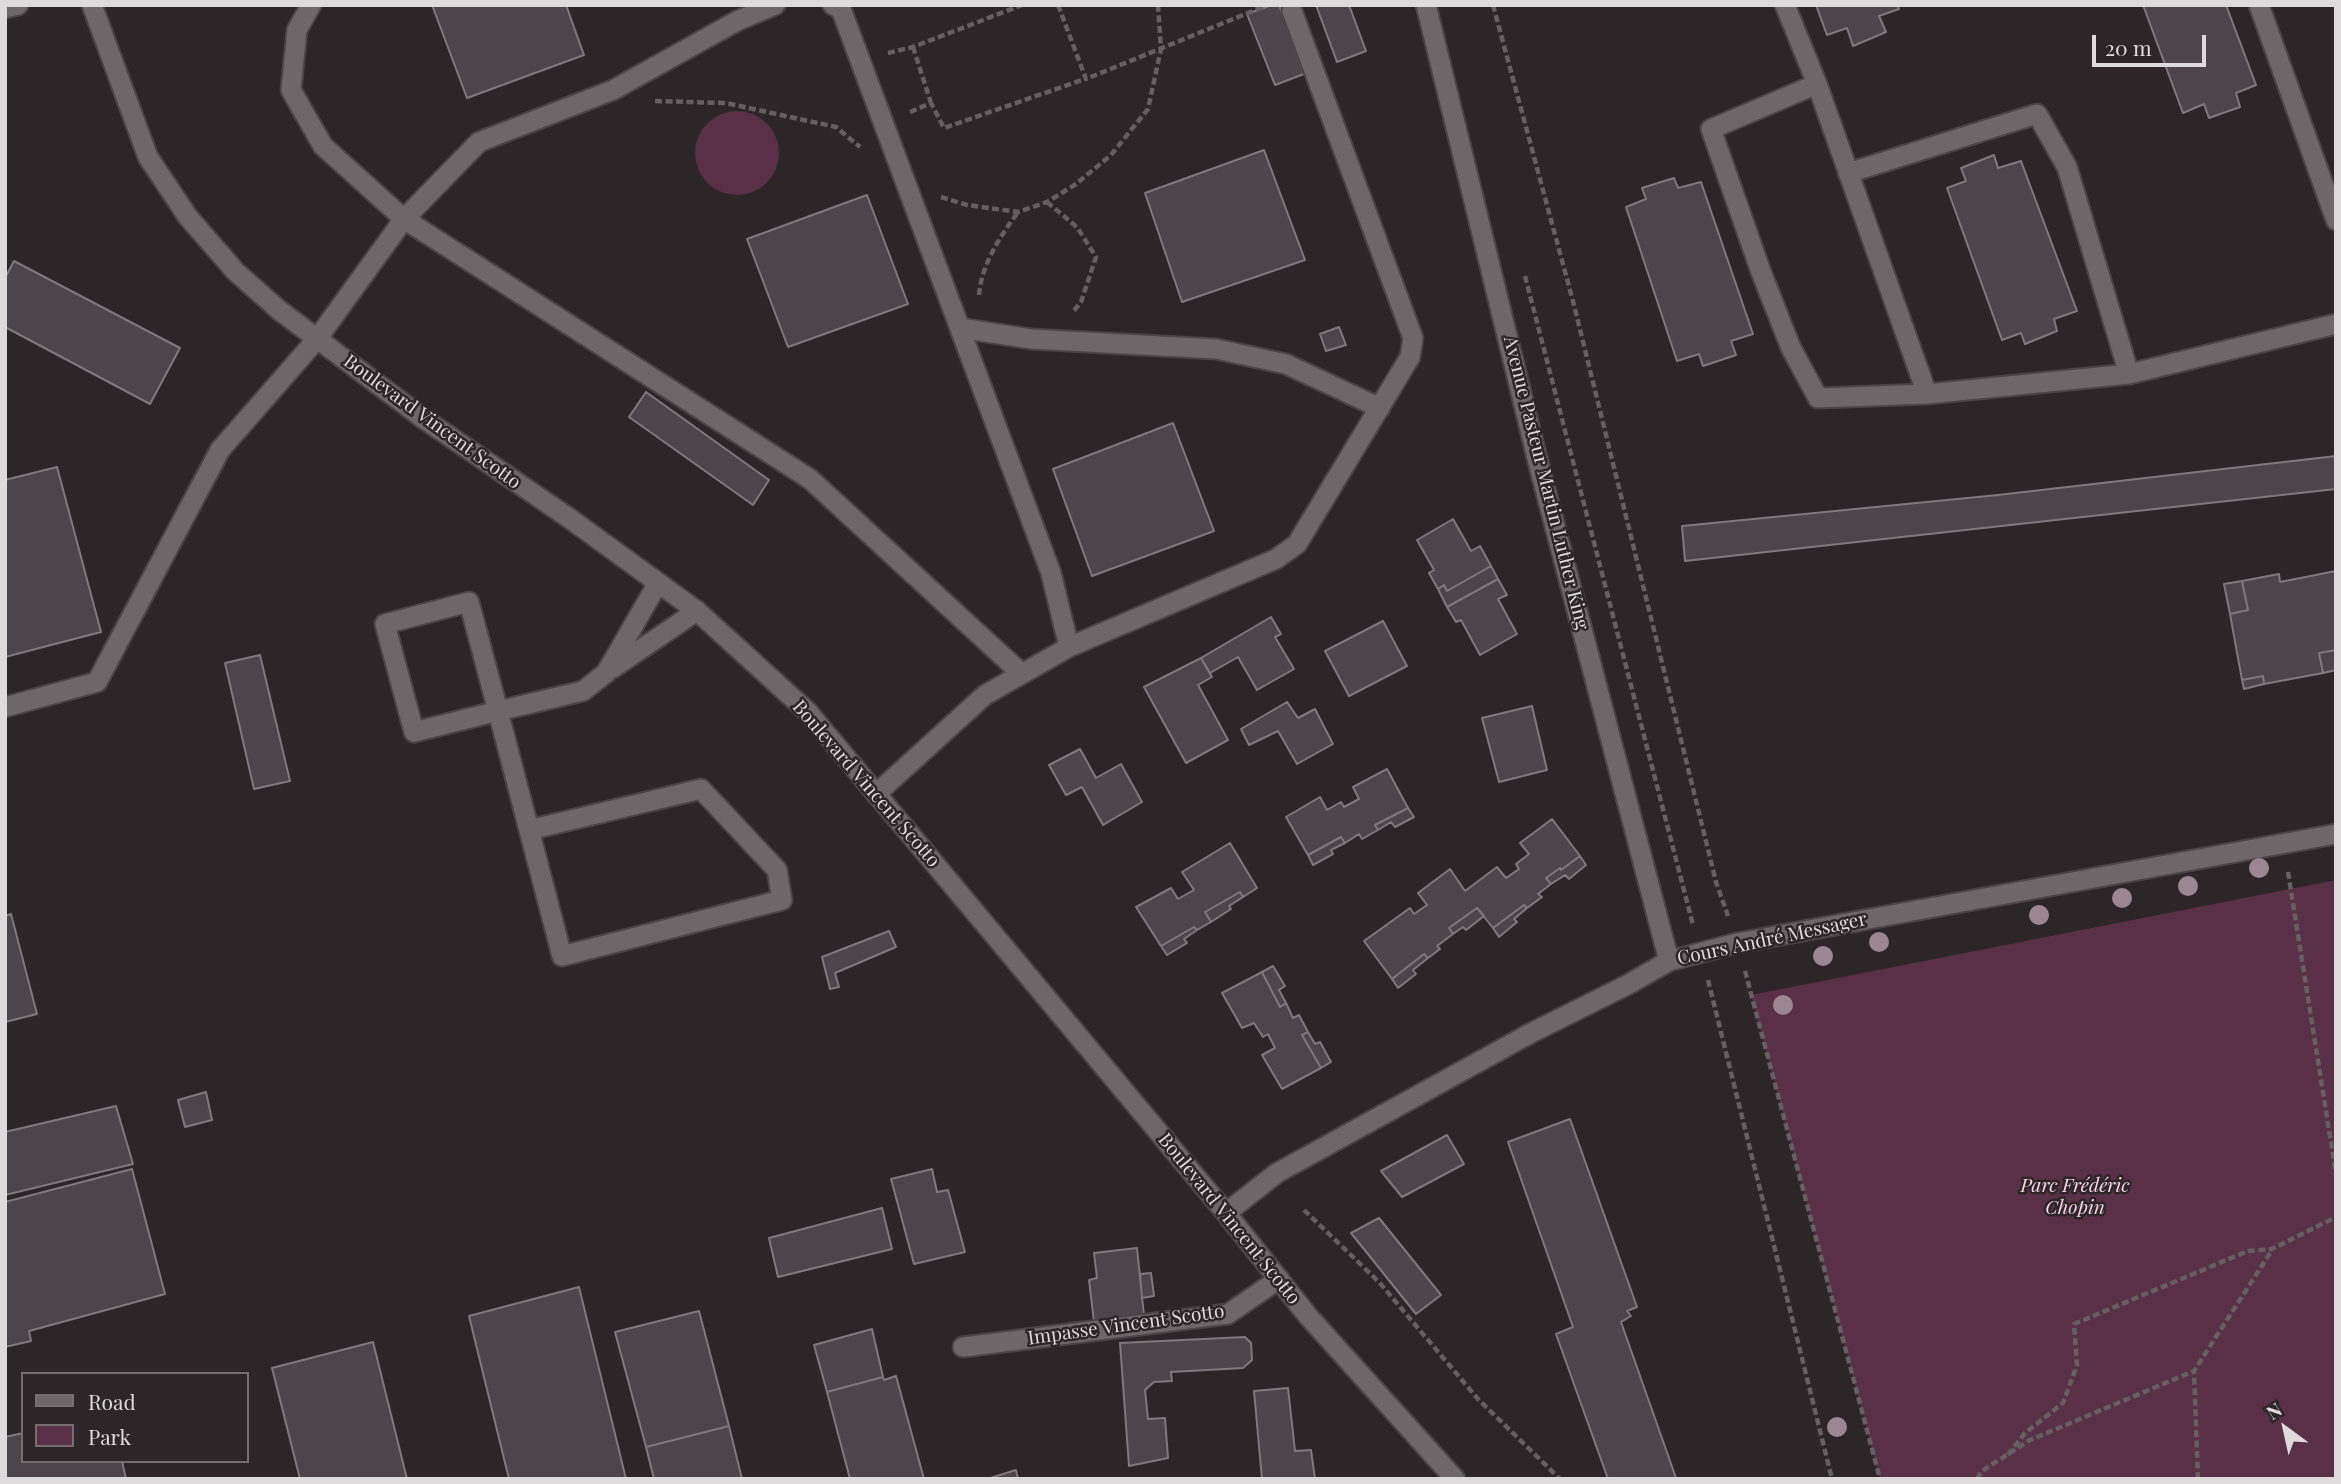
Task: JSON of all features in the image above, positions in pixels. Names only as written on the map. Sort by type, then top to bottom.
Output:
[{"type":"street","points":[[5,8],[18,5]]},
{"type":"street","name":"Boulevard Vincent Scotto","points":[[92,5],[148,157],[188,217],[236,272],[279,310],[424,419],[569,518],[697,611],[808,712],[1226,1213],[1308,1316],[1455,1479]]},
{"type":"street","points":[[312,5],[297,30],[291,90],[323,146],[404,219],[810,479],[1022,674]]},
{"type":"street","points":[[5,707],[97,682],[220,450],[317,339],[404,219],[480,142],[612,90],[737,21],[775,5]]},
{"type":"street","points":[[833,5],[841,9],[906,185],[967,329],[1051,573],[1069,647]]},
{"type":"street","name":"Avenue Pasteur Martin Luther King","points":[[1426,5],[1541,472],[1669,961]]},
{"type":"street","points":[[1784,5],[1817,84],[1927,394]]},
{"type":"street","points":[[2259,5],[2336,220]]},
{"type":"street","points":[[876,794],[985,695],[1069,647],[1276,559],[1297,544],[1410,357],[1413,338],[1292,11]]},
{"type":"street","points":[[1817,84],[1711,129],[1761,272],[1791,348],[1818,398],[1927,394],[2129,374],[2336,324]]},
{"type":"street","points":[[1848,173],[2038,114],[2067,167],[2129,374]]},
{"type":"street","points":[[967,329],[1031,339],[1216,349],[1286,364],[1380,408]]},
{"type":"street","points":[[606,673],[658,583]]},
{"type":"street","points":[[529,830],[701,789],[777,870],[782,900],[562,956],[529,830],[498,711],[469,602],[385,624],[414,732],[498,711],[583,691],[697,611]]},
{"type":"street","name":"Cours André Messager","points":[[1226,1213],[1277,1173],[1531,1033],[1669,961],[1737,943],[2336,834]]},
{"type":"street","name":"Impasse Vincent Scotto","points":[[963,1347],[1228,1314],[1279,1279]]},
{"type":"path","points":[[860,60],[913,47],[1022,5]]},
{"type":"path","points":[[1058,5],[1086,79]]},
{"type":"path","points":[[906,185],[967,205],[1018,212],[1047,202],[1076,184],[1111,155],[1148,109],[1161,48],[1158,5]]},
{"type":"path","points":[[913,47],[931,103],[944,128],[1086,79],[1266,5]]},
{"type":"path","points":[[1493,5],[1574,305],[1716,882],[1737,943],[1880,1479]]},
{"type":"path","points":[[612,90],[631,100],[726,103],[836,127],[866,152]]},
{"type":"path","points":[[884,125],[931,103]]},
{"type":"path","points":[[1047,202],[1077,227],[1096,257],[1080,302],[1052,340]]},
{"type":"path","points":[[967,329],[980,283],[995,245],[1018,212]]},
{"type":"path","points":[[1525,275],[1700,951],[1832,1479]]},
{"type":"path","points":[[2283,844],[2336,1174]]},
{"type":"path","points":[[1304,1210],[1379,1282],[1478,1399],[1560,1479]]},
{"type":"path","points":[[2008,1455],[2025,1433],[2063,1403],[2077,1365],[2074,1324],[2248,1251],[2272,1249],[2336,1217]]},
{"type":"path","points":[[1977,1479],[1982,1471],[2031,1440],[2194,1371],[2272,1249]]},
{"type":"path","points":[[2194,1371],[2198,1479]]},
{"type":"green space","points":[[737,111],[753,114],[767,123],[776,137],[779,153],[776,169],[767,183],[753,192],[737,195],[721,192],[707,183],[698,169],[695,153],[698,137],[707,123],[721,114]]},
{"type":"green space","name":"Parc Frédéric Chopin","points":[[2336,880],[2336,1479],[1880,1479],[1751,995]]},
{"type":"building","points":[[432,5],[566,5],[584,55],[467,98]]},
{"type":"building","points":[[1279,5],[1304,74],[1275,85],[1247,14]]},
{"type":"building","points":[[1316,5],[1349,5],[1366,51],[1337,62]]},
{"type":"building","points":[[1816,5],[1897,5],[1899,9],[1879,16],[1886,32],[1853,46],[1847,28],[1827,35]]},
{"type":"building","points":[[2143,5],[2226,5],[2256,85],[2236,93],[2240,107],[2209,118],[2204,104],[2183,113]]},
{"type":"building","points":[[1264,150],[1305,260],[1182,302],[1145,193]]},
{"type":"building","points":[[1994,155],[1998,168],[2021,161],[2077,311],[2054,319],[2057,331],[2025,344],[2021,333],[2002,340],[1947,188],[1966,181],[1961,168]]},
{"type":"building","points":[[1674,178],[1678,188],[1701,182],[1753,334],[1731,341],[1736,355],[1703,366],[1699,354],[1677,361],[1626,207],[1646,199],[1642,188]]},
{"type":"building","points":[[867,195],[908,304],[788,347],[747,239]]},
{"type":"building","points":[[14,261],[180,348],[150,404],[5,327],[5,278]]},
{"type":"building","points":[[1339,327],[1346,345],[1326,351],[1320,334]]},
{"type":"building","points":[[646,392],[769,480],[753,505],[629,417]]},
{"type":"building","points":[[1173,423],[1214,531],[1092,576],[1053,469]]},
{"type":"building","points":[[2336,456],[2336,489],[1685,561],[1682,526],[1998,495]]},
{"type":"building","points":[[57,467],[101,632],[5,657],[5,480]]},
{"type":"building","points":[[1453,519],[1471,551],[1480,546],[1491,566],[1447,591],[1444,585],[1438,589],[1429,573],[1434,570],[1417,540]]},
{"type":"building","points":[[1491,566],[1498,579],[1447,607],[1438,589],[1444,585],[1447,591]]},
{"type":"building","points":[[2336,571],[2336,650],[2319,653],[2323,673],[2264,684],[2263,676],[2242,680],[2230,614],[2248,610],[2242,581],[2279,574],[2280,582]]},
{"type":"building","points":[[1498,579],[1507,595],[1498,599],[1517,634],[1480,655],[1461,620],[1456,622],[1447,607]]},
{"type":"building","points":[[2242,581],[2248,610],[2230,614],[2224,584]]},
{"type":"building","points":[[1271,617],[1281,634],[1275,637],[1294,669],[1257,690],[1238,657],[1210,673],[1201,658]]},
{"type":"building","points":[[1383,621],[1407,666],[1349,696],[1325,651]]},
{"type":"building","points":[[2336,650],[2336,670],[2323,673],[2319,653]]},
{"type":"building","points":[[260,655],[290,781],[254,789],[225,663]]},
{"type":"building","points":[[1201,658],[1212,677],[1198,685],[1228,740],[1186,763],[1144,687]]},
{"type":"building","points":[[2263,676],[2264,684],[2244,689],[2242,680]]},
{"type":"building","points":[[1287,702],[1298,718],[1315,709],[1333,744],[1297,764],[1278,731],[1249,745],[1241,729]]},
{"type":"building","points":[[1532,706],[1547,770],[1499,782],[1482,718]]},
{"type":"building","points":[[1080,749],[1096,778],[1121,764],[1142,802],[1103,825],[1082,787],[1066,795],[1049,765]]},
{"type":"building","points":[[1387,769],[1408,808],[1375,825],[1378,830],[1362,839],[1359,834],[1345,843],[1341,837],[1308,855],[1286,817],[1320,797],[1327,810],[1341,802],[1344,807],[1359,799],[1353,787]]},
{"type":"building","points":[[1408,808],[1414,817],[1395,827],[1391,822],[1378,830],[1375,825]]},
{"type":"building","points":[[1552,819],[1580,856],[1546,878],[1551,884],[1538,894],[1542,897],[1527,908],[1524,905],[1493,928],[1477,908],[1449,928],[1453,934],[1437,946],[1440,949],[1428,958],[1424,954],[1392,979],[1364,941],[1410,908],[1414,914],[1427,905],[1418,893],[1450,869],[1465,891],[1497,867],[1506,878],[1519,869],[1516,864],[1529,854],[1520,843]]},
{"type":"building","points":[[1341,837],[1345,843],[1331,850],[1333,854],[1313,865],[1308,855]]},
{"type":"building","points":[[1230,843],[1257,888],[1243,897],[1240,892],[1205,912],[1211,922],[1197,930],[1194,927],[1161,946],[1136,907],[1171,888],[1178,899],[1194,890],[1182,872]]},
{"type":"building","points":[[1580,856],[1586,865],[1569,879],[1565,875],[1551,884],[1546,878],[1560,868],[1561,870]]},
{"type":"building","points":[[1240,892],[1243,897],[1211,922],[1205,912]]},
{"type":"building","points":[[1524,905],[1527,908],[1514,919],[1517,922],[1499,937],[1493,928]]},
{"type":"building","points":[[1477,908],[1484,916],[1466,930],[1463,927],[1453,934],[1449,928]]},
{"type":"building","points":[[11,914],[37,1014],[5,1022],[5,916]]},
{"type":"building","points":[[1194,927],[1197,930],[1184,939],[1187,943],[1167,955],[1161,946]]},
{"type":"building","points":[[889,931],[896,947],[835,973],[839,987],[830,989],[822,957]]},
{"type":"building","points":[[1424,954],[1428,958],[1413,970],[1416,974],[1398,988],[1392,979]]},
{"type":"building","points":[[1273,966],[1285,986],[1279,990],[1286,1003],[1280,1007],[1262,972]]},
{"type":"building","points":[[1262,972],[1280,1007],[1286,1003],[1293,1018],[1299,1015],[1308,1032],[1302,1035],[1321,1068],[1282,1089],[1262,1055],[1275,1048],[1268,1034],[1263,1037],[1254,1023],[1242,1028],[1222,993]]},
{"type":"building","points":[[1308,1032],[1315,1044],[1320,1042],[1331,1062],[1321,1068],[1302,1035]]},
{"type":"building","points":[[206,1092],[212,1120],[185,1127],[178,1100]]},
{"type":"building","points":[[116,1106],[133,1164],[5,1195],[5,1132]]},
{"type":"building","points":[[1570,1119],[1637,1307],[1627,1311],[1631,1316],[1621,1322],[1676,1478],[1674,1479],[1608,1479],[1556,1334],[1573,1327],[1508,1142]]},
{"type":"building","points":[[1447,1135],[1464,1164],[1402,1197],[1381,1171]]},
{"type":"building","points":[[132,1169],[165,1294],[29,1331],[31,1341],[5,1347],[5,1202]]},
{"type":"building","points":[[932,1169],[937,1192],[948,1190],[965,1252],[914,1264],[891,1179]]},
{"type":"building","points":[[882,1208],[892,1249],[778,1277],[769,1238]]},
{"type":"building","points":[[1379,1218],[1441,1295],[1416,1314],[1351,1233]]},
{"type":"building","points":[[1137,1248],[1144,1316],[1094,1322],[1089,1280],[1097,1278],[1094,1253]]},
{"type":"building","points":[[1151,1273],[1154,1296],[1142,1298],[1140,1274]]},
{"type":"building","points":[[579,1287],[626,1479],[509,1479],[469,1316]]},
{"type":"building","points":[[699,1311],[729,1426],[646,1447],[615,1332]]},
{"type":"building","points":[[872,1329],[883,1377],[827,1392],[814,1345]]},
{"type":"building","points":[[1245,1337],[1251,1343],[1252,1360],[1243,1368],[1171,1372],[1172,1381],[1154,1382],[1145,1390],[1148,1419],[1165,1418],[1168,1458],[1129,1466],[1120,1343]]},
{"type":"building","points":[[373,1342],[407,1479],[300,1479],[272,1368]]},
{"type":"building","points":[[896,1376],[924,1479],[850,1479],[827,1392]]},
{"type":"building","points":[[1288,1388],[1295,1451],[1311,1450],[1315,1479],[1262,1479],[1254,1391]]},
{"type":"building","points":[[729,1426],[742,1479],[654,1479],[646,1447]]},
{"type":"building","points":[[21,1433],[21,1463],[122,1463],[126,1479],[5,1479],[5,1437]]},
{"type":"building","points":[[1016,1470],[1018,1479],[987,1479]]}]
